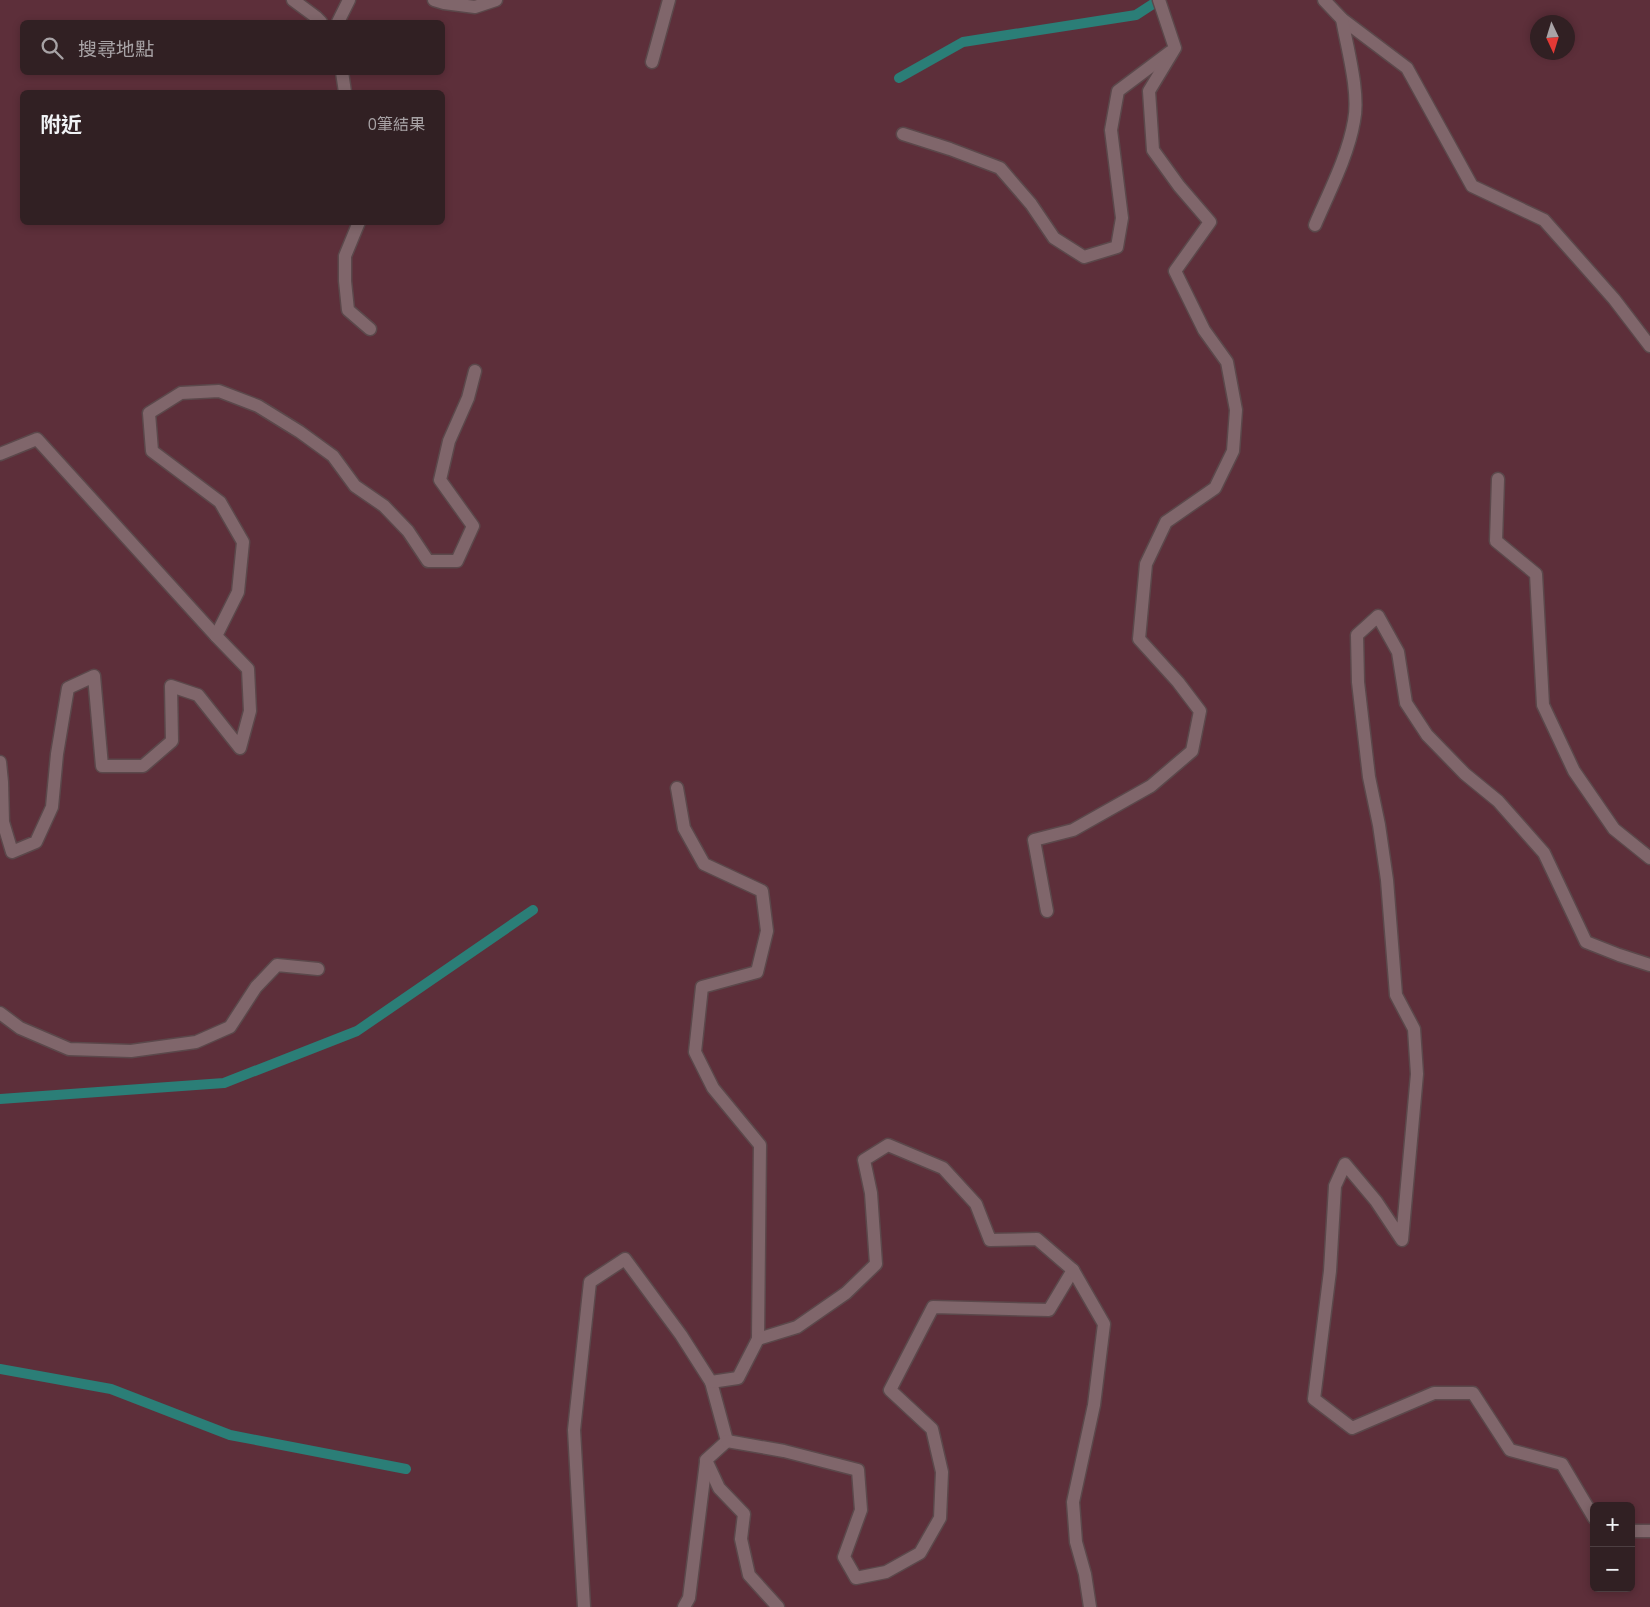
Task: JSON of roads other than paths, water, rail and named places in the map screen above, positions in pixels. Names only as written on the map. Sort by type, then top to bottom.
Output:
[{"type":"lane","points":[[293,0],[319,20]]},
{"type":"lane","points":[[339,20],[349,0]]},
{"type":"lane","points":[[434,0],[475,8],[496,0]]},
{"type":"lane","points":[[652,62],[669,0]]},
{"type":"lane","points":[[1047,911],[1034,840],[1072,830],[1151,786],[1192,751],[1200,711],[1178,682],[1139,639],[1146,564],[1166,522],[1215,488],[1233,451],[1234,443],[1236,410],[1227,362],[1204,330],[1175,271],[1210,222],[1179,186],[1153,150],[1149,91],[1174,48],[1159,0]]},
{"type":"lane","points":[[1324,0],[1342,19],[1407,68],[1472,186],[1544,220],[1614,299],[1650,346]]},
{"type":"lane","points":[[1315,225],[1342,162],[1354,120],[1354,85],[1342,19]]},
{"type":"lane","points":[[903,134],[1000,168],[1031,204],[1054,238],[1084,257],[1108,250],[1116,247],[1122,218],[1111,130],[1118,91],[1174,48]]},
{"type":"lane","points":[[342,75],[345,90]]},
{"type":"lane","points":[[358,225],[345,256],[348,310],[370,329]]},
{"type":"lane","points":[[216,636],[238,592],[243,542],[220,502],[152,451],[149,413],[181,393],[219,391],[258,406],[300,432],[333,456],[356,486],[384,506],[408,531],[428,561],[457,561],[473,526],[440,480],[449,442],[468,398],[475,371]]},
{"type":"lane","points":[[0,454],[37,439],[248,669],[250,711],[240,748],[198,695],[171,686],[172,741],[143,766],[102,766],[94,676],[68,688],[56,754],[52,807],[36,842],[12,852],[3,822],[0,762]]},
{"type":"lane","points":[[1498,479],[1496,541],[1536,574],[1543,705],[1574,771],[1614,829],[1650,858]]},
{"type":"lane","points":[[1590,1511],[1562,1464],[1510,1450],[1473,1393],[1434,1393],[1352,1428],[1314,1399],[1329,1280],[1335,1186],[1344,1164],[1376,1201],[1402,1240],[1417,1074],[1414,1030],[1396,995],[1388,880],[1369,777],[1358,682],[1357,635],[1378,616],[1398,652],[1406,703],[1427,735],[1465,774],[1498,801],[1544,853],[1586,942],[1650,965]]},
{"type":"lane","points":[[677,788],[684,828],[704,864],[762,891],[767,931],[757,972],[702,987],[695,1052],[713,1088],[760,1145],[758,1339],[738,1378],[712,1382]]},
{"type":"lane","points":[[0,1013],[20,1028],[68,1049],[140,1050],[196,1042],[230,1027],[256,987],[277,965],[318,969]]},
{"type":"lane","points":[[758,1339],[797,1327],[846,1292],[876,1264],[871,1193],[864,1160],[888,1145],[943,1168],[976,1204],[990,1240],[1037,1240],[1073,1270],[1104,1324],[1094,1405],[1074,1502],[1076,1542],[1085,1574],[1090,1607]]},
{"type":"lane","points":[[584,1607],[574,1430],[590,1282],[625,1259],[662,1307],[712,1382],[727,1441]]},
{"type":"lane","points":[[727,1441],[784,1451],[858,1470],[861,1510],[844,1557],[856,1578],[886,1572],[920,1553],[940,1518],[942,1472],[932,1429],[890,1390],[933,1307],[1049,1310],[1073,1270]]},
{"type":"lane","points":[[684,1607],[689,1598],[706,1460],[727,1441]]},
{"type":"lane","points":[[706,1460],[719,1488],[744,1514],[741,1539],[749,1575],[778,1607]]},
{"type":"lane","points":[[1635,1531],[1650,1531]]},
{"type":"waterway","points":[[899,78],[963,42],[1136,15],[1159,0]]},
{"type":"waterway","points":[[0,1099],[224,1083],[357,1031],[533,910]]},
{"type":"waterway","points":[[0,1369],[111,1389],[230,1435],[406,1469]]}]
